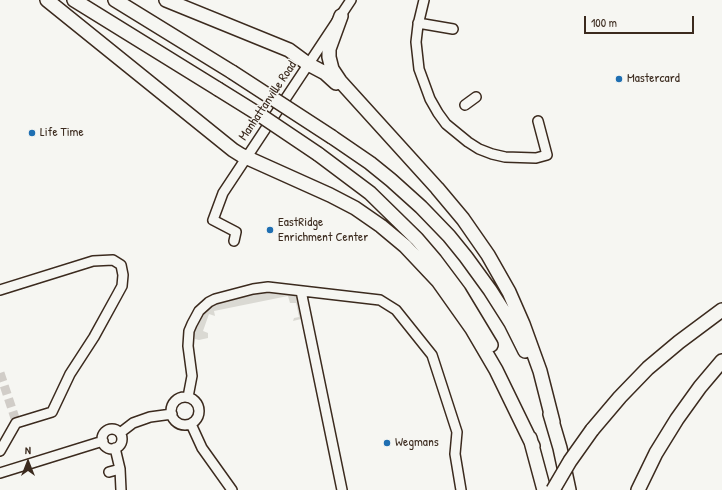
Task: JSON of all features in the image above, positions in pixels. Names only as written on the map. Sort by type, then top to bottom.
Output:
[{"type":"highway","points":[[47,0],[180,106],[221,142],[237,153],[322,191],[355,208],[381,226],[417,257],[442,287],[478,340],[496,370],[533,446]]},
{"type":"highway","points":[[74,0],[263,117],[318,154],[354,180],[389,211],[422,244],[451,280],[477,319],[502,366],[520,409],[533,446],[544,490]]},
{"type":"highway","points":[[115,0],[232,72],[370,163],[406,193],[430,216],[466,257],[497,300],[520,341],[535,372],[553,422]]},
{"type":"highway","points":[[166,0],[293,52],[308,64],[324,73],[377,123]]},
{"type":"highway","points":[[341,16],[328,52],[330,66],[340,81],[456,211],[494,265],[511,297],[532,347],[540,371],[562,454],[569,490]]},
{"type":"highway","points":[[553,490],[570,461],[592,430],[639,378],[722,303]]},
{"type":"highway","points":[[689,334],[722,310]]},
{"type":"highway","points":[[638,490],[656,453],[677,419],[700,387],[722,361]]},
{"type":"street","name":"Manhattanville Road","points":[[234,241],[236,232],[213,220],[223,193],[351,0]]},
{"type":"street","points":[[424,0],[418,23],[416,42],[418,60],[424,84],[430,99],[446,124],[479,149],[492,154],[505,157],[536,158],[547,155],[538,121]]},
{"type":"street","points":[[418,23],[453,29]]},
{"type":"street","points":[[465,105],[476,97]]},
{"type":"street","points":[[0,290],[93,261],[114,260],[121,265],[123,275],[122,286],[94,337],[70,374],[52,412],[16,420],[0,451]]},
{"type":"street","points":[[227,295],[232,285]]},
{"type":"street","points":[[188,397],[192,376],[188,339],[192,324],[199,311],[209,302],[227,295],[268,287],[380,300],[396,310],[434,359],[457,432],[455,454],[461,490]]},
{"type":"street","points":[[301,291],[342,490]]},
{"type":"street","points":[[188,397],[196,402],[200,410],[197,420],[191,424],[179,424],[175,421],[172,414],[172,407],[180,398],[188,397]]},
{"type":"street","points":[[120,433],[133,422],[172,414]]},
{"type":"street","points":[[191,424],[202,448],[232,490]]},
{"type":"street","points":[[102,441],[104,433],[109,430],[115,430],[120,433]]},
{"type":"street","points":[[0,435],[11,432]]},
{"type":"street","points":[[102,441],[107,447],[114,448],[120,443],[120,433]]},
{"type":"street","points":[[0,473],[102,441]]},
{"type":"street","points":[[114,448],[120,469],[121,490]]},
{"type":"street","points":[[109,472],[120,469]]},
{"type":"shaded area","points":[[267,292],[279,292],[296,296],[298,298],[301,319],[293,321],[294,318],[299,317],[296,303],[290,303],[288,296],[214,311],[215,316],[209,314],[203,331],[208,333],[208,338],[199,340],[195,339],[194,333],[197,325],[202,316],[211,306],[220,302]]},
{"type":"tunnel","points":[[0,373],[15,418]]},
{"type":"place","name":"Mastercard","points":[[619,79]]},
{"type":"place","name":"Life Time","points":[[32,133]]},
{"type":"place","name":"EastRidge Enrichment Center","points":[[270,230]]},
{"type":"place","name":"Wegmans","points":[[387,443]]}]
